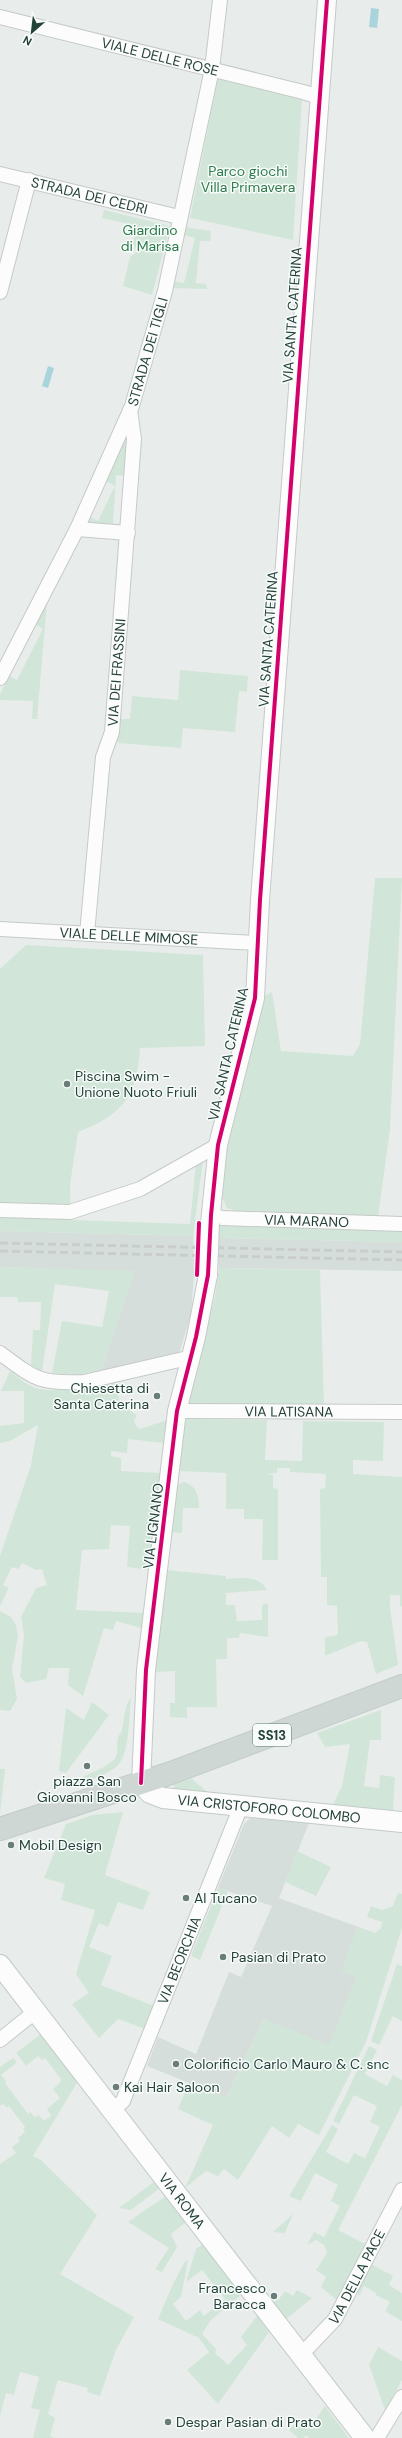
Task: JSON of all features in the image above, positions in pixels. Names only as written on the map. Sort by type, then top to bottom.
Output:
[{"type":"main road","name":"SS13","points":[[0,1829],[141,1783],[402,1686]]},
{"type":"main road","name":"VIA CRISTOFORO COLOMBO","points":[[141,1783],[150,1794],[162,1798],[402,1822]]},
{"type":"main road","name":"VIA ROMA","points":[[0,1965],[364,2438]]},
{"type":"street","name":"STRADA DEI TIGLI","points":[[0,678],[77,529],[130,409],[165,291],[179,217],[212,70],[220,0]]},
{"type":"street","name":"VIA SANTA CATERINA","points":[[208,1275],[211,1219],[218,1144],[255,998],[257,943],[327,0]]},
{"type":"street","name":"VIALE DELLE ROSE","points":[[0,17],[313,95],[319,100]]},
{"type":"street","name":"STRADA DEI CEDRI","points":[[0,174],[179,217]]},
{"type":"street","points":[[0,292],[29,180]]},
{"type":"street","name":"VIA DEI FRASSINI","points":[[88,934],[102,757],[112,732],[128,533],[134,439],[130,409]]},
{"type":"street","points":[[77,529],[128,533]]},
{"type":"street","name":"VIALE DELLE MIMOSE","points":[[0,929],[257,943]]},
{"type":"street","points":[[0,1210],[70,1212],[140,1189],[218,1144]]},
{"type":"street","name":"VIA MARANO","points":[[211,1219],[222,1218],[402,1224]]},
{"type":"street","name":"VIA LIGNANO","points":[[141,1783],[146,1670],[177,1411],[192,1357],[208,1275]]},
{"type":"street","points":[[0,1353],[35,1378],[66,1383],[84,1382],[192,1357]]},
{"type":"street","name":"VIA LATISANA","points":[[177,1411],[402,1412]]},
{"type":"street","name":"VIA BEORCHIA","points":[[112,2110],[123,2102],[240,1806]]},
{"type":"street","points":[[0,2040],[36,2011]]},
{"type":"street","name":"VIA DELLA PACE","points":[[301,2355],[335,2319],[402,2190]]},
{"type":"street","points":[[377,2438],[402,2397]]},
{"type":"shaded area","points":[[0,1231],[193,1236],[194,1273],[191,1314],[179,1354],[101,1370],[134,1272],[0,1267]]},
{"type":"shaded area","points":[[218,1238],[402,1242],[402,1271],[219,1268]]},
{"type":"shaded area","points":[[250,1818],[309,1823],[279,1898],[375,1933],[320,2094],[264,2019],[226,2098],[147,2066],[158,2037],[196,2054],[229,1972],[241,1977],[272,1906],[218,1888],[244,1824]]},
{"type":"green space","name":"Parco giochi Villa Primavera","points":[[218,78],[302,100],[293,240],[190,218]]},
{"type":"green space","name":"Giardino di Marisa","points":[[104,210],[170,226],[152,295],[123,286],[130,257],[137,252],[133,243],[137,226],[102,218]]},
{"type":"green space","points":[[185,227],[211,231],[210,241],[200,241],[196,283],[206,284],[207,289],[171,288],[172,281],[184,283],[195,238],[183,235]]},
{"type":"green space","points":[[124,441],[128,442],[126,476],[116,475],[113,524],[123,525],[123,529],[85,525],[89,516],[98,521],[115,486],[106,481]]},
{"type":"green space","points":[[47,602],[37,719],[32,719],[33,701],[0,700],[0,694],[9,676],[17,680],[43,629],[35,624]]},
{"type":"green space","points":[[180,670],[248,676],[247,692],[239,691],[235,732],[183,728],[181,748],[118,743],[119,719],[130,719],[132,696],[178,700]]},
{"type":"green space","points":[[375,878],[402,878],[390,1129],[378,1217],[240,1212],[227,1208],[222,1197],[222,1179],[233,1112],[261,998],[272,992],[281,1051],[353,1056],[360,1044]]},
{"type":"green space","name":"Piscina Swim - Unione Nuoto Friuli","points":[[26,945],[203,955],[205,1046],[140,1048],[135,1079],[125,1102],[117,1111],[78,1132],[70,1185],[71,1220],[190,1224],[196,1162],[203,1160],[193,1236],[0,1231],[0,969]]},
{"type":"green space","points":[[220,1224],[402,1230],[402,1242],[218,1238]]},
{"type":"green space","points":[[0,1267],[135,1271],[101,1370],[78,1375],[52,1373],[62,1321],[102,1327],[109,1291],[55,1284],[42,1372],[31,1365],[33,1330],[40,1330],[41,1302],[18,1302],[17,1297],[0,1297]]},
{"type":"green space","points":[[219,1268],[320,1270],[324,1405],[185,1406],[215,1297]]},
{"type":"green space","points":[[10,1371],[29,1385],[44,1390],[76,1388],[116,1381],[119,1400],[137,1416],[134,1421],[136,1426],[140,1429],[167,1420],[164,1443],[128,1439],[127,1453],[111,1451],[111,1456],[121,1458],[121,1471],[161,1473],[152,1570],[127,1567],[130,1526],[111,1525],[109,1549],[82,1550],[76,1610],[147,1613],[141,1628],[116,1621],[113,1630],[104,1628],[83,1696],[68,1685],[69,1668],[49,1668],[46,1679],[26,1683],[20,1677],[24,1634],[21,1617],[36,1588],[47,1585],[42,1569],[36,1570],[22,1563],[19,1569],[12,1567],[3,1585],[9,1588],[0,1606],[0,1556],[31,1465],[38,1425],[10,1441],[0,1443],[0,1426],[24,1423],[24,1391],[1,1391]]},
{"type":"green space","points":[[184,1419],[267,1420],[265,1460],[302,1461],[303,1421],[384,1422],[383,1461],[353,1460],[353,1474],[402,1477],[402,1606],[400,1607],[400,1595],[390,1595],[390,1607],[398,1665],[376,1674],[367,1642],[361,1641],[325,1656],[325,1637],[338,1634],[337,1606],[327,1605],[327,1577],[321,1577],[320,1489],[325,1488],[326,1474],[290,1472],[290,1468],[277,1468],[277,1473],[267,1474],[273,1475],[273,1488],[278,1489],[278,1560],[262,1560],[263,1519],[244,1519],[244,1509],[226,1509],[226,1473],[178,1471]]},
{"type":"green space","points":[[184,1482],[192,1486],[196,1492],[199,1508],[183,1508],[182,1533],[170,1532],[176,1485]]},
{"type":"green space","points":[[166,1570],[226,1576],[226,1579],[249,1578],[260,1582],[267,1590],[226,1593],[226,1605],[235,1605],[237,1621],[262,1620],[262,1605],[268,1603],[268,1637],[240,1633],[239,1638],[227,1638],[227,1659],[216,1659],[217,1707],[187,1707],[187,1718],[170,1717],[170,1703],[175,1703],[175,1671],[155,1672]]},
{"type":"green space","points":[[0,1611],[11,1617],[16,1625],[18,1636],[12,1669],[17,1699],[10,1711],[0,1710]]},
{"type":"green space","points":[[131,1697],[126,1745],[121,1762],[106,1774],[68,1787],[72,1783],[105,1766],[115,1758],[117,1753],[118,1737],[122,1732],[126,1708]]},
{"type":"green space","points":[[92,1702],[109,1715],[66,1773],[59,1771],[66,1708],[84,1720]]},
{"type":"green space","points":[[381,1710],[381,1740],[370,1740],[364,1786],[379,1788],[380,1775],[395,1777],[393,1812],[332,1806],[342,1786],[350,1744],[325,1747],[317,1733]]},
{"type":"green space","points":[[0,1769],[5,1769],[0,1814]]},
{"type":"green space","points":[[192,1779],[211,1795],[174,1793],[174,1784]]},
{"type":"green space","points":[[123,1812],[105,1875],[150,1892],[143,1910],[118,1902],[108,1927],[99,1923],[89,1947],[112,1956],[101,1985],[154,2006],[145,2029],[118,2019],[99,2038],[72,2004],[89,1993],[76,1974],[95,1910],[61,1900],[65,1884],[44,1878],[66,1824],[93,1815]]},
{"type":"green space","points":[[297,1851],[331,1867],[316,1896],[285,1882]]},
{"type":"green space","points":[[218,1888],[228,1891],[200,1960],[191,1956]]},
{"type":"green space","points":[[398,1893],[402,1894],[402,1928],[366,2042],[319,2135],[298,2124],[289,2138],[272,2126],[238,2180],[224,2169],[218,2176],[206,2171],[185,2188],[213,2125],[178,2109],[189,2083],[226,2098],[264,2019],[329,2045],[356,1977],[342,1971],[357,1927],[375,1933],[381,1928],[382,1922],[367,1917],[371,1906],[382,1910],[393,1906]]},
{"type":"green space","points":[[397,1964],[402,1966],[402,2021],[393,2016],[379,2045],[371,2041]]},
{"type":"green space","points":[[41,2034],[78,2081],[33,2156],[41,2160],[97,2215],[60,2274],[134,2317],[116,2350],[100,2396],[87,2392],[88,2388],[58,2380],[48,2414],[55,2418],[50,2436],[54,2438],[33,2438],[40,2410],[31,2408],[39,2377],[20,2372],[14,2395],[6,2393],[0,2416],[0,2164],[16,2153],[12,2147],[20,2141],[18,2138],[25,2132],[23,2129],[25,2127],[9,2106],[7,2108],[3,2104],[0,2106],[0,2067],[13,2058],[17,2062],[1,2075],[6,2081],[5,2083],[28,2114],[30,2112],[35,2117],[39,2115],[44,2121],[51,2116],[47,2109],[60,2098],[53,2089],[60,2083],[61,2079],[45,2058],[42,2060],[38,2056],[26,2066],[16,2053]]},
{"type":"green space","points":[[369,2046],[377,2050],[365,2074],[387,2086],[393,2075],[402,2080],[402,2105],[338,2230],[369,2246],[340,2303],[321,2287],[326,2277],[316,2270],[327,2253],[324,2245],[316,2240],[307,2245],[314,2232],[324,2237],[340,2206],[331,2201],[338,2185],[315,2173],[301,2201],[289,2196],[332,2125],[338,2129],[326,2152],[348,2164],[354,2153],[365,2158],[380,2127],[370,2122],[377,2106],[354,2095],[339,2124],[333,2121]]},
{"type":"green space","points":[[155,2181],[160,2188],[131,2210],[119,2208]]},
{"type":"green space","points":[[166,2196],[186,2222],[171,2234],[177,2247],[162,2272],[155,2269],[169,2248],[128,2222]]},
{"type":"green space","points":[[293,2214],[285,2233],[273,2232]]},
{"type":"green space","points":[[203,2244],[241,2295],[211,2320],[202,2334],[216,2349],[215,2353],[228,2365],[247,2345],[241,2337],[257,2316],[269,2332],[218,2404],[187,2370],[209,2352],[199,2338],[158,2319],[173,2284],[186,2260],[188,2261],[181,2297],[173,2304],[186,2321],[200,2310],[204,2316],[225,2299],[202,2270],[186,2282],[196,2249]]},
{"type":"green space","points":[[371,2264],[393,2276],[389,2285],[402,2293],[402,2321],[385,2311],[390,2302],[376,2295],[376,2293],[364,2286],[359,2296],[357,2291]]},
{"type":"green space","points":[[297,2290],[312,2298],[286,2319],[273,2302],[279,2299],[285,2291],[293,2296]]},
{"type":"green space","points":[[378,2347],[402,2361],[402,2380],[385,2410],[369,2365]]},
{"type":"green space","points":[[325,2406],[349,2438],[309,2438],[306,2435],[304,2438],[298,2438],[289,2430],[299,2419],[310,2428]]},
{"type":"water","points":[[371,8],[379,9],[377,28],[369,27]]},
{"type":"water","points":[[48,366],[54,368],[48,388],[42,386]]},
{"type":"railway","points":[[0,1243],[402,1252]]},
{"type":"railway","points":[[0,1251],[402,1260]]},
{"type":"cycle path","points":[[141,1783],[146,1670],[177,1411],[196,1337],[208,1275],[211,1215],[218,1145],[255,998],[260,900],[327,0]]},
{"type":"cycle path","points":[[197,1275],[199,1223]]},
{"type":"place","name":"Piscina Swim - Unione Nuoto Friuli","points":[[67,1084]]},
{"type":"place","name":"Chiesetta di Santa Caterina","points":[[157,1396]]},
{"type":"place","name":"piazza San Giovanni Bosco","points":[[87,1766]]},
{"type":"place","name":"Mobil Design","points":[[11,1845]]},
{"type":"place","name":"Al Tucano","points":[[186,1898]]},
{"type":"place","name":"Pasian di Prato","points":[[223,1957]]},
{"type":"place","name":"Colorificio Carlo Mauro & C. snc","points":[[176,2064]]},
{"type":"place","name":"Kai Hair Saloon","points":[[116,2087]]},
{"type":"place","name":"Francesco Baracca","points":[[274,2296]]},
{"type":"place","name":"Despar Pasian di Prato","points":[[168,2422]]}]
